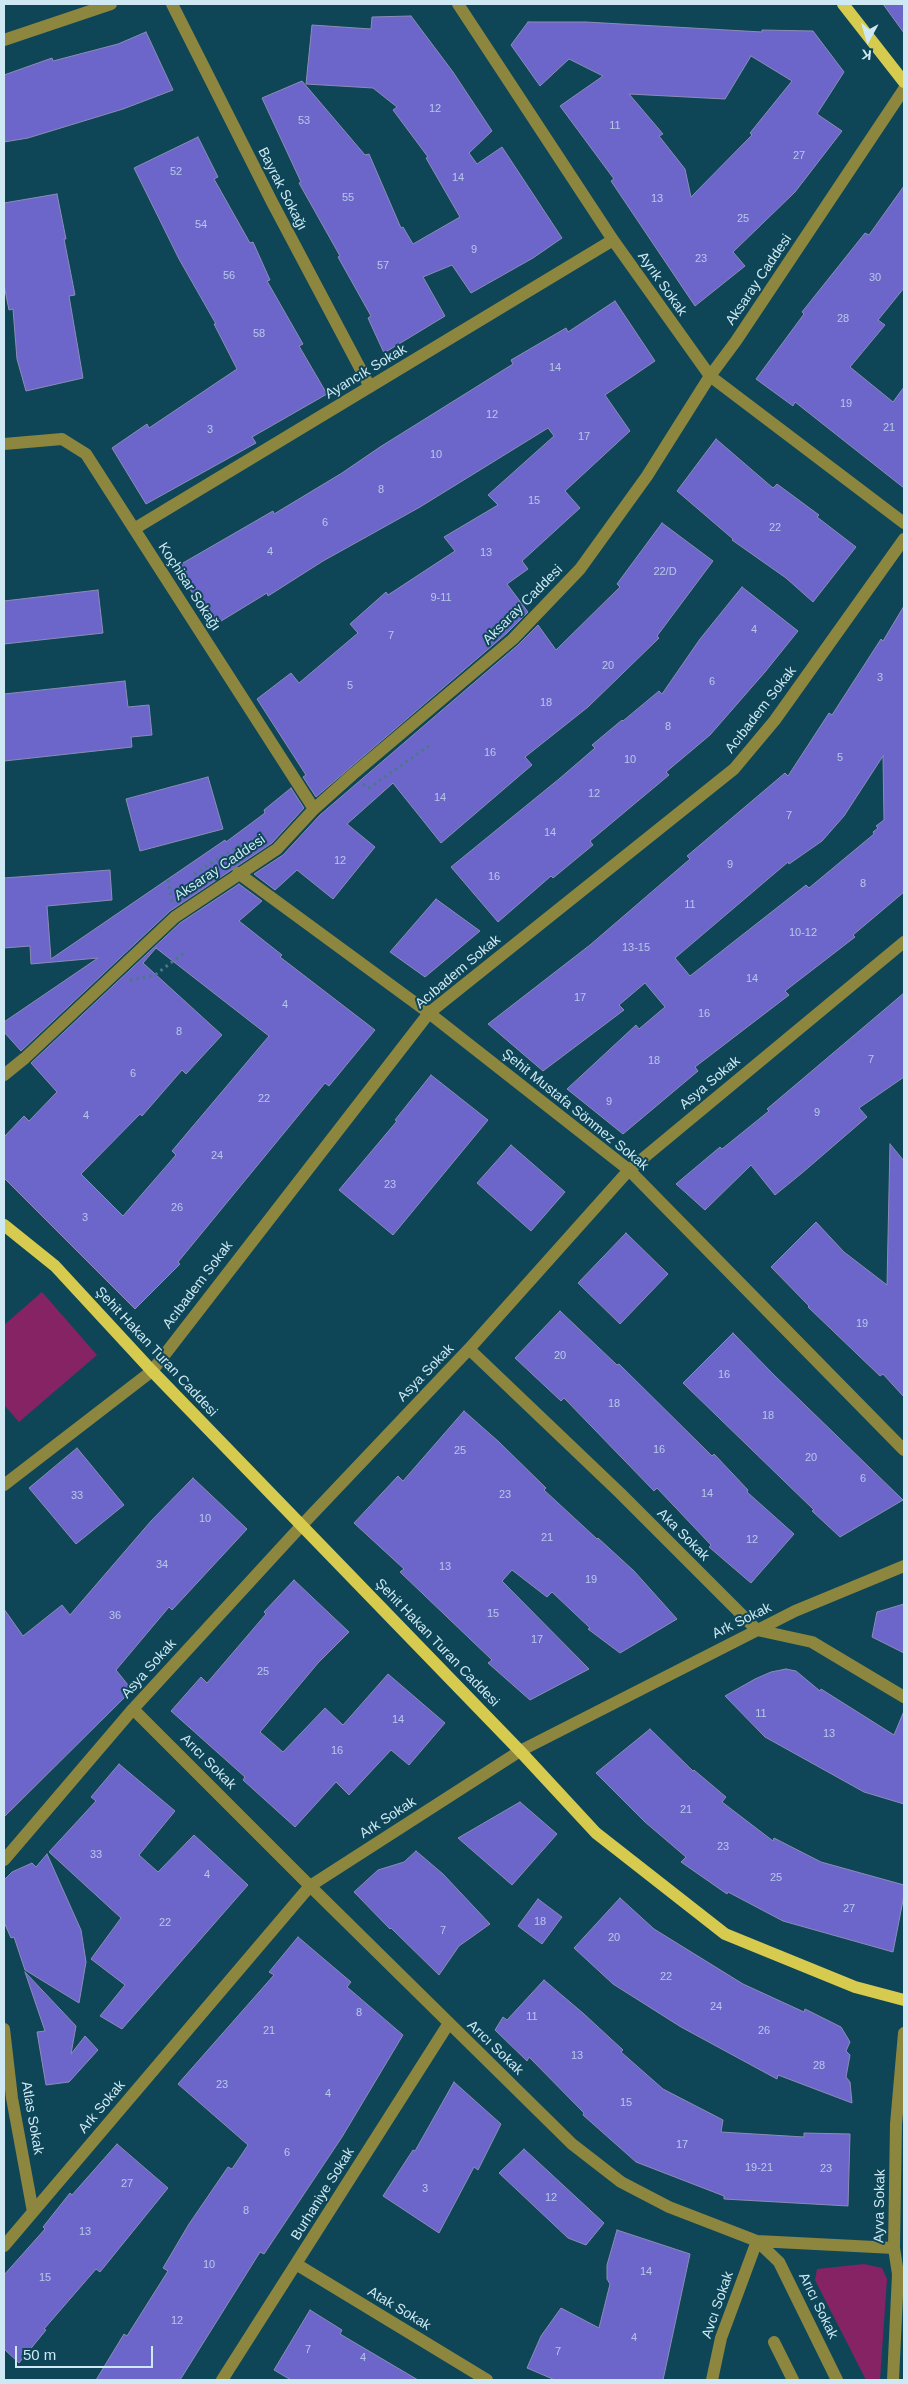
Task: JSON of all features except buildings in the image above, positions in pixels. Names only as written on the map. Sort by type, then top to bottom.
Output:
[{"type":"main road","points":[[843,4],[904,82]]},
{"type":"main road","name":"Şehit Hakan Turan Caddesi","points":[[4,1225],[55,1266],[152,1371],[520,1751],[596,1833],[725,1934],[855,1987],[904,2000]]},
{"type":"street","points":[[4,40],[111,4]]},
{"type":"street","name":"Bayrak Sokağı","points":[[172,4],[272,202],[370,387]]},
{"type":"street","name":"Ayrık Sokak","points":[[458,4],[613,240],[710,376],[904,523]]},
{"type":"street","name":"Aksaray Caddesi","points":[[4,1075],[25,1058],[175,917],[238,873],[277,849],[314,809],[513,639],[580,569],[647,476],[710,376],[736,341],[904,89]]},
{"type":"street","name":"Ayancık Sokak","points":[[134,529],[613,240]]},
{"type":"street","name":"Koçhisar Sokağı","points":[[4,444],[62,439],[86,454],[314,809]]},
{"type":"street","name":"Acıbadem Sokak","points":[[4,1486],[152,1371],[428,1013],[734,769],[775,720],[904,539]]},
{"type":"street","name":"Şehit Mustafa Sönmez Sokak","points":[[238,873],[428,1013],[629,1170],[904,1450]]},
{"type":"street","name":"Asya Sokak","points":[[4,1860],[133,1709],[302,1525],[469,1349],[629,1170],[904,942]]},
{"type":"street","points":[[4,1066],[25,1058]]},
{"type":"street","name":"Aka Sokak","points":[[469,1349],[620,1493],[758,1630]]},
{"type":"street","name":"Ark Sokak","points":[[4,2246],[310,1886],[520,1751],[795,1612],[904,1566]]},
{"type":"street","points":[[758,1630],[812,1642],[904,1697]]},
{"type":"street","name":"Arıcı Sokak","points":[[133,1709],[572,2144],[621,2182],[669,2207],[757,2241],[779,2262],[837,2380]]},
{"type":"street","name":"Burhaniye Sokak","points":[[222,2380],[448,2023]]},
{"type":"street","name":"Atlas Sokak","points":[[4,2029],[12,2098],[34,2212]]},
{"type":"street","name":"Ayva Sokak","points":[[893,2380],[898,2274],[894,2248],[896,2124],[904,2033]]},
{"type":"street","points":[[757,2241],[894,2248]]},
{"type":"street","name":"Avcı Sokak","points":[[712,2380],[721,2338],[757,2241]]},
{"type":"street","name":"Atak Sokak","points":[[296,2264],[487,2380]]},
{"type":"street","points":[[774,2342],[793,2380]]},
{"type":"path","points":[[378,781],[430,745]]},
{"type":"path","points":[[194,874],[246,842]]},
{"type":"path","points":[[168,880],[173,888]]},
{"type":"path","points":[[155,975],[186,952]]},
{"type":"shaded area","points":[[42,1292],[97,1355],[19,1422],[4,1405],[4,1325]]},
{"type":"shaded area","points":[[864,2264],[882,2268],[887,2279],[880,2380],[866,2380],[815,2280],[817,2269]]}]
